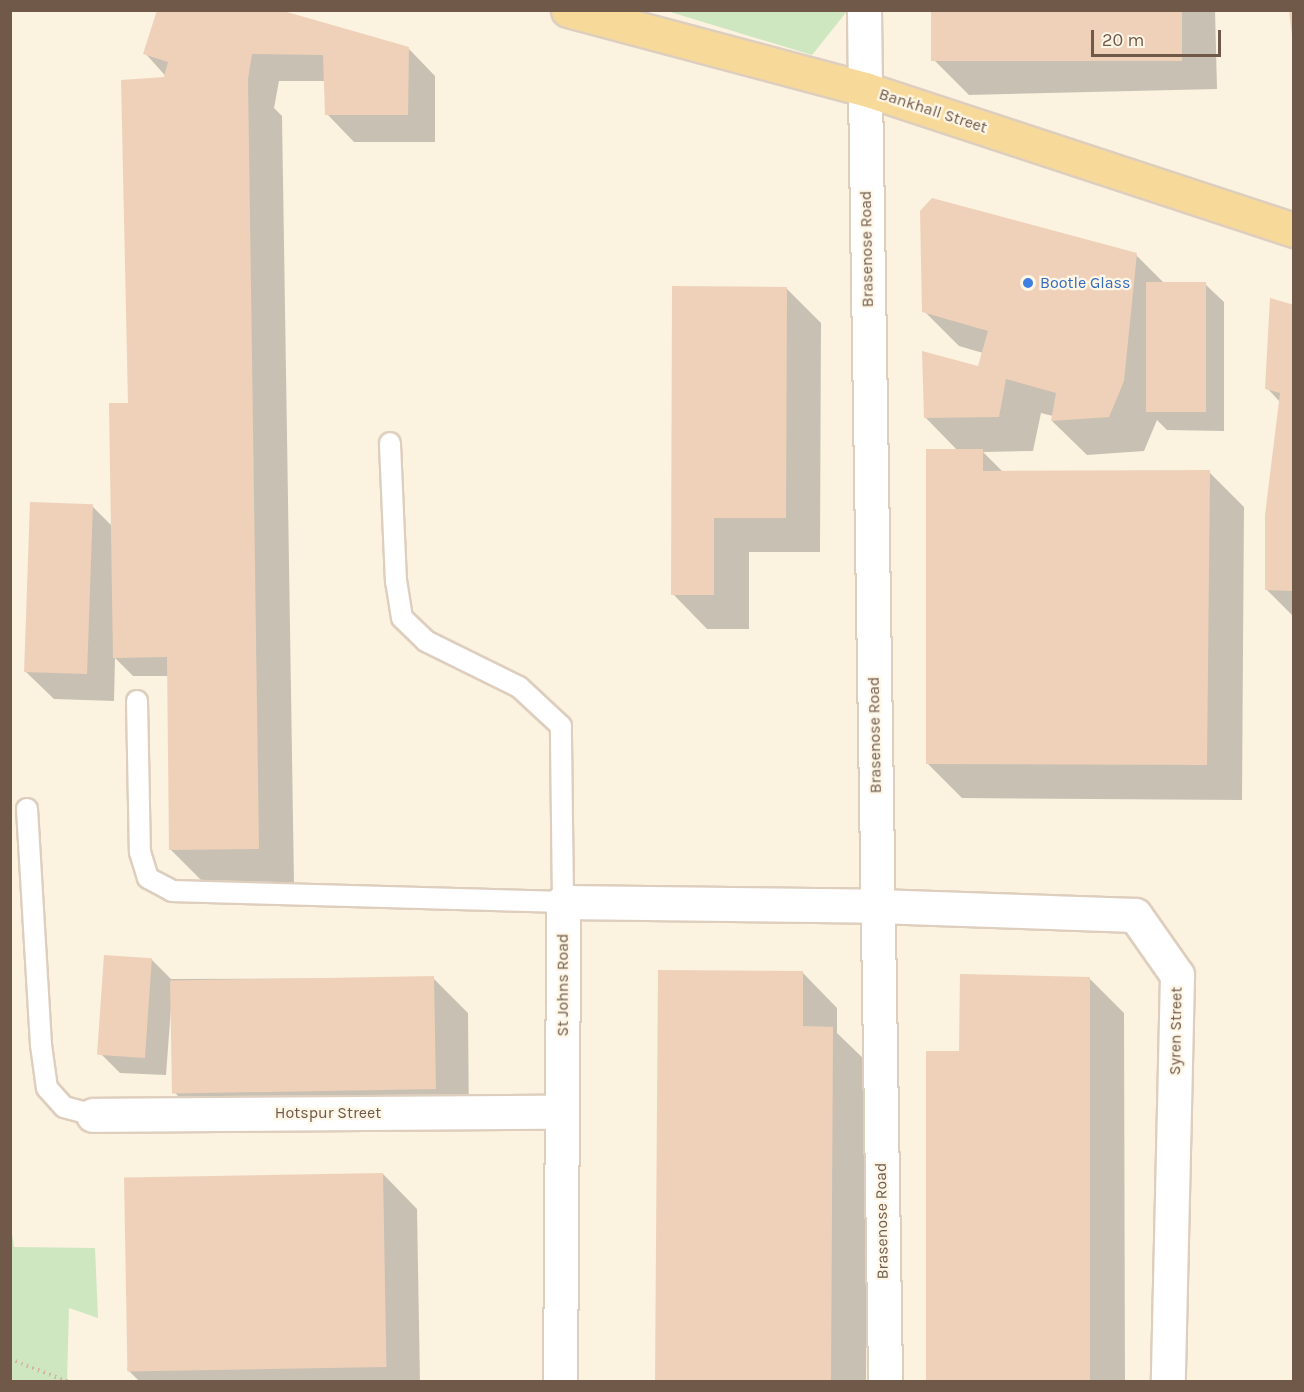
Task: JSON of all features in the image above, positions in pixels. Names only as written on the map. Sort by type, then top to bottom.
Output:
[{"type":"main road","name":"Bankhall Street","points":[[568,10],[865,89],[1293,230]]},
{"type":"street","name":"Brasenose Road","points":[[864,10],[885,1382]]},
{"type":"street","points":[[563,902],[877,906]]},
{"type":"street","name":"St Johns Road","points":[[560,1382],[563,902]]},
{"type":"street","name":"Syren Street","points":[[877,906],[1135,915],[1177,975],[1168,1382]]},
{"type":"street","name":"Hotspur Street","points":[[93,1114],[562,1112]]},
{"type":"lane","points":[[137,700],[140,852],[148,878],[172,891],[563,902],[561,726],[519,687],[426,641],[402,618],[396,582],[390,443]]},
{"type":"lane","points":[[27,810],[41,1045],[47,1088],[64,1107],[93,1114]]},
{"type":"path","points":[[10,1359],[69,1382]]},
{"type":"green space","points":[[848,10],[812,55],[667,11]]},
{"type":"green space","points":[[10,1221],[14,1247],[95,1248],[98,1318],[69,1308],[67,1381],[11,1381]]},
{"type":"building","points":[[157,10],[280,10],[409,47],[408,115],[325,115],[323,55],[252,54],[248,79],[259,849],[169,850],[167,657],[113,658],[109,403],[128,403],[121,80],[164,77],[168,62],[143,54]]},
{"type":"building","points":[[931,10],[1182,10],[1182,61],[931,61]]},
{"type":"building","points":[[1289,10],[1294,10],[1294,36],[1292,36]]},
{"type":"building","name":"Bootle Glass","points":[[932,198],[1137,253],[1124,381],[1109,417],[1051,421],[1056,393],[1006,379],[999,417],[924,418],[922,351],[978,366],[988,331],[922,312],[920,211]]},
{"type":"building","points":[[1146,282],[1206,282],[1206,412],[1146,412]]},
{"type":"building","points":[[672,286],[787,287],[786,518],[714,518],[714,595],[671,595]]},
{"type":"building","points":[[1270,298],[1294,305],[1294,591],[1265,590],[1265,515],[1280,393],[1265,389]]},
{"type":"building","points":[[926,449],[983,449],[983,471],[1210,470],[1207,765],[926,764]]},
{"type":"building","points":[[30,502],[93,504],[87,674],[24,672]]},
{"type":"building","points":[[104,955],[152,958],[145,1058],[97,1055]]},
{"type":"building","points":[[658,970],[803,971],[803,1026],[833,1027],[831,1382],[655,1382]]},
{"type":"building","points":[[960,974],[1090,977],[1090,1382],[926,1382],[926,1051],[959,1051]]},
{"type":"building","points":[[434,976],[436,1089],[172,1094],[170,981]]},
{"type":"building","points":[[383,1173],[386,1367],[127,1371],[124,1178]]},
{"type":"place","name":"Bootle Glass","points":[[1028,283]]}]
